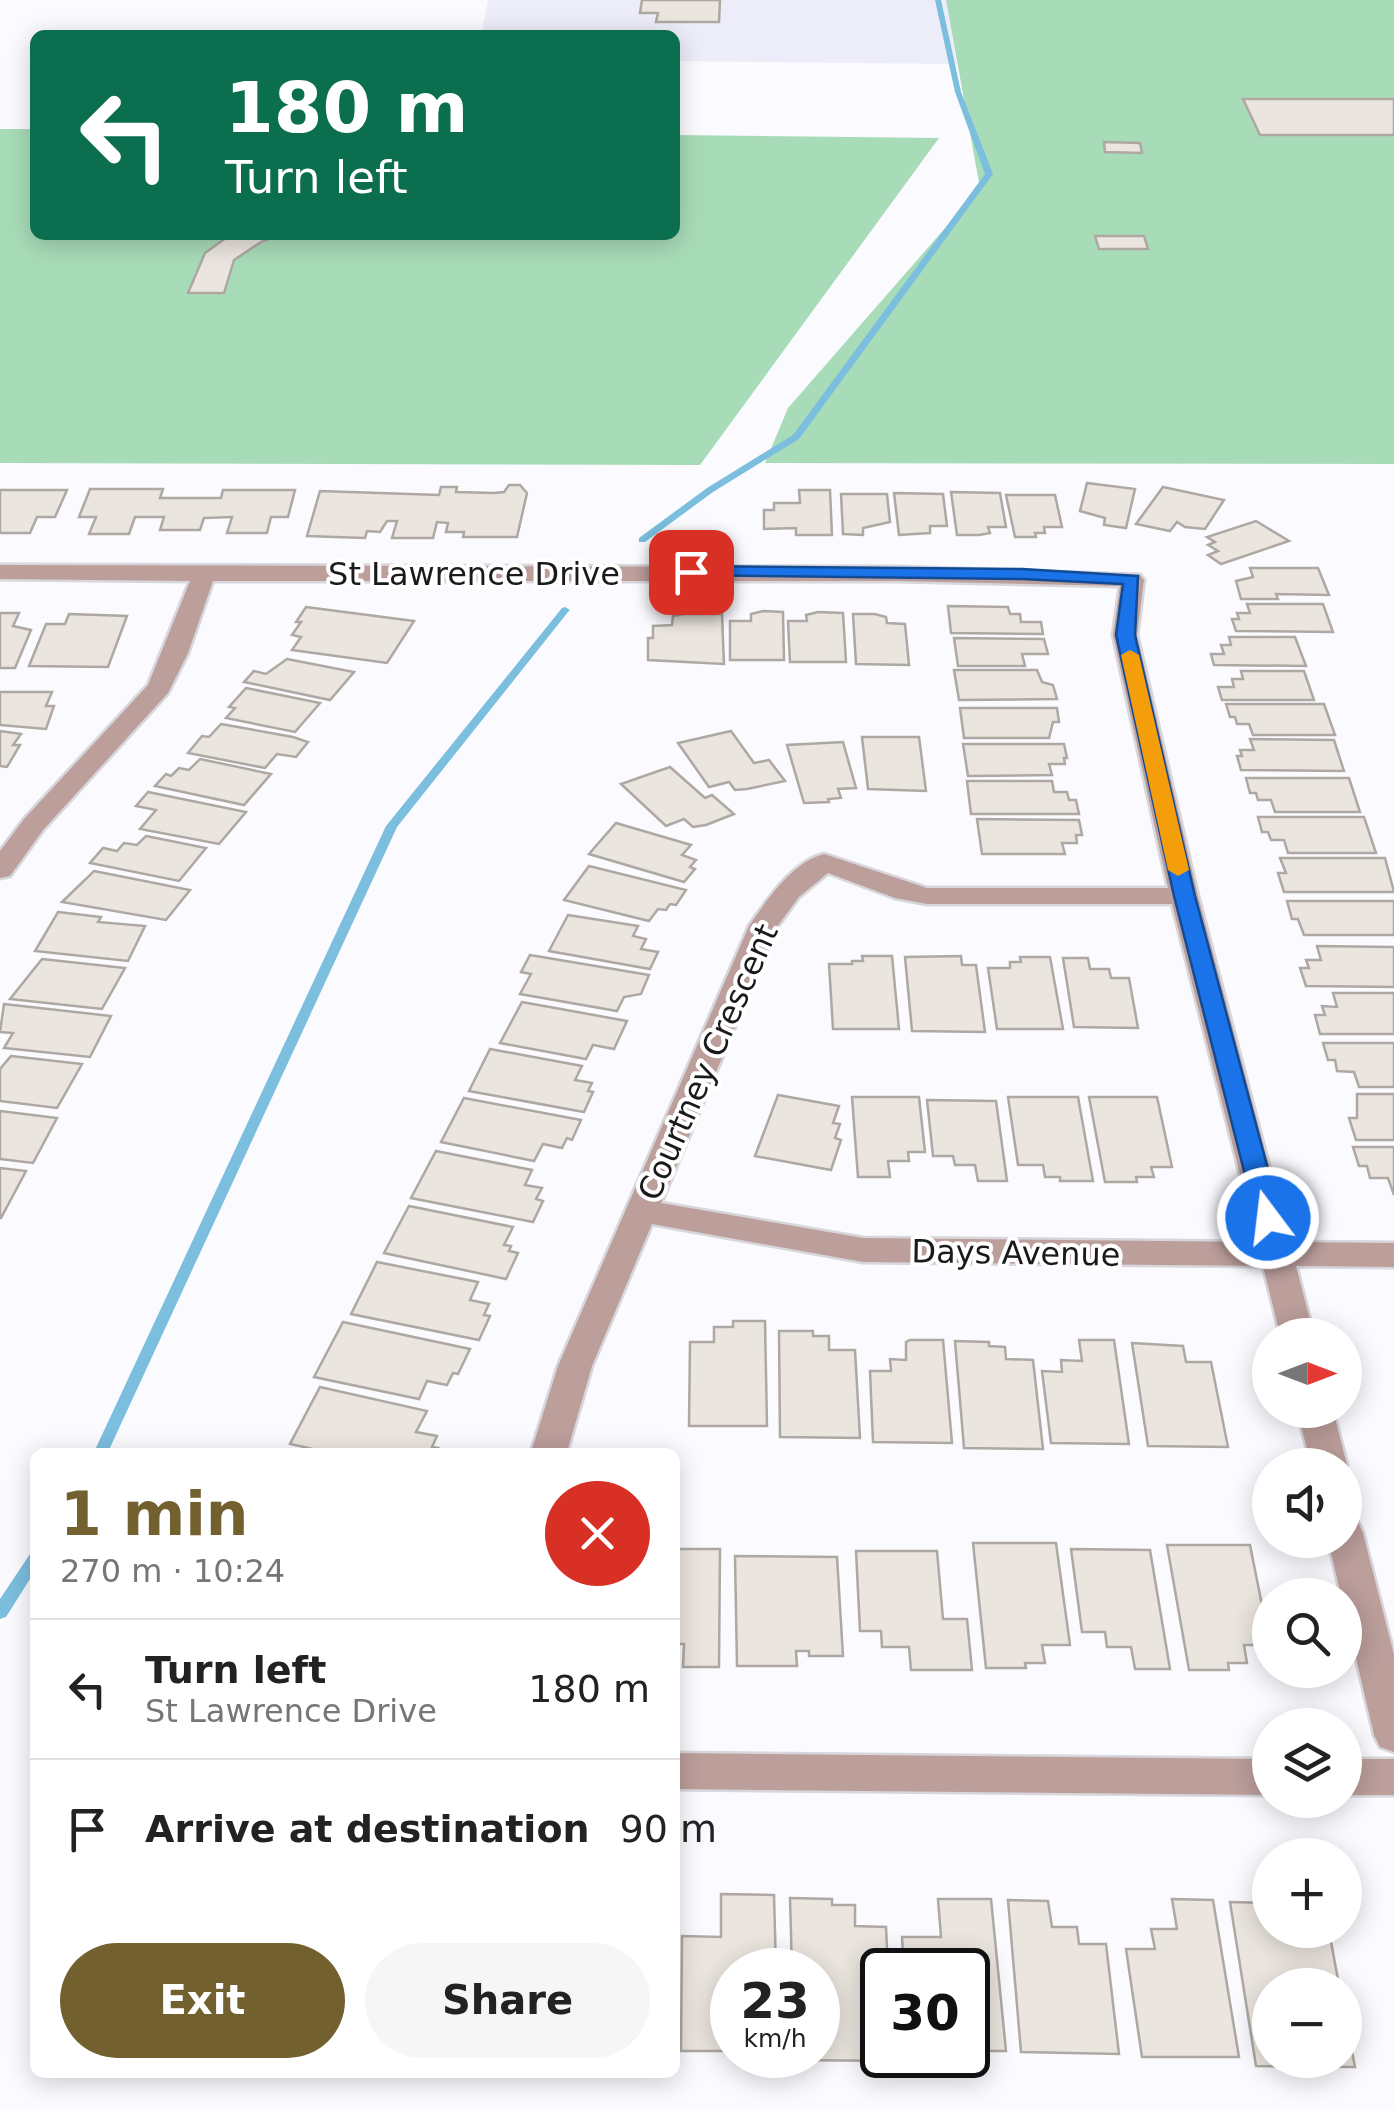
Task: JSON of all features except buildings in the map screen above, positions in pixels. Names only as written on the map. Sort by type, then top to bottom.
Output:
[{"type":"street","name":"St Lawrence Drive","points":[[0,572],[510,576],[691,572],[1022,574],[1132,580],[1126,635],[1184,896],[1293,1318]]},
{"type":"street","points":[[0,870],[34,824],[159,688],[204,573]]},
{"type":"street","name":"Courtney Crescent","points":[[551,1448],[575,1366],[763,926],[789,891],[824,862],[905,892],[927,896],[1184,896]]},
{"type":"street","name":"Days Avenue","points":[[642,1210],[863,1250],[1394,1255]]},
{"type":"street","points":[[1351,1558],[1394,1735]]},
{"type":"street","points":[[680,1771],[1252,1777]]},
{"type":"street","points":[[1362,1777],[1394,1777]]},
{"type":"shaded area","points":[[488,0],[946,0],[957,64],[680,61],[680,30],[482,30]]},
{"type":"green space","points":[[946,0],[1394,0],[1394,464],[765,463],[788,408],[980,188]]},
{"type":"green space","points":[[0,129],[30,129],[30,240],[680,240],[680,135],[939,138],[700,465],[0,463]]},
{"type":"waterway","points":[[642,540],[710,490],[796,437],[989,174],[958,92],[938,0]]},
{"type":"waterway","points":[[103,1448],[392,826],[565,610]]},
{"type":"waterway","points":[[0,1612],[30,1566]]},
{"type":"slow traffic","points":[[1130,655],[1178,870]]},
{"type":"route","points":[[691,572],[1022,574],[1132,580],[1126,635],[1184,896],[1268,1218]]}]
